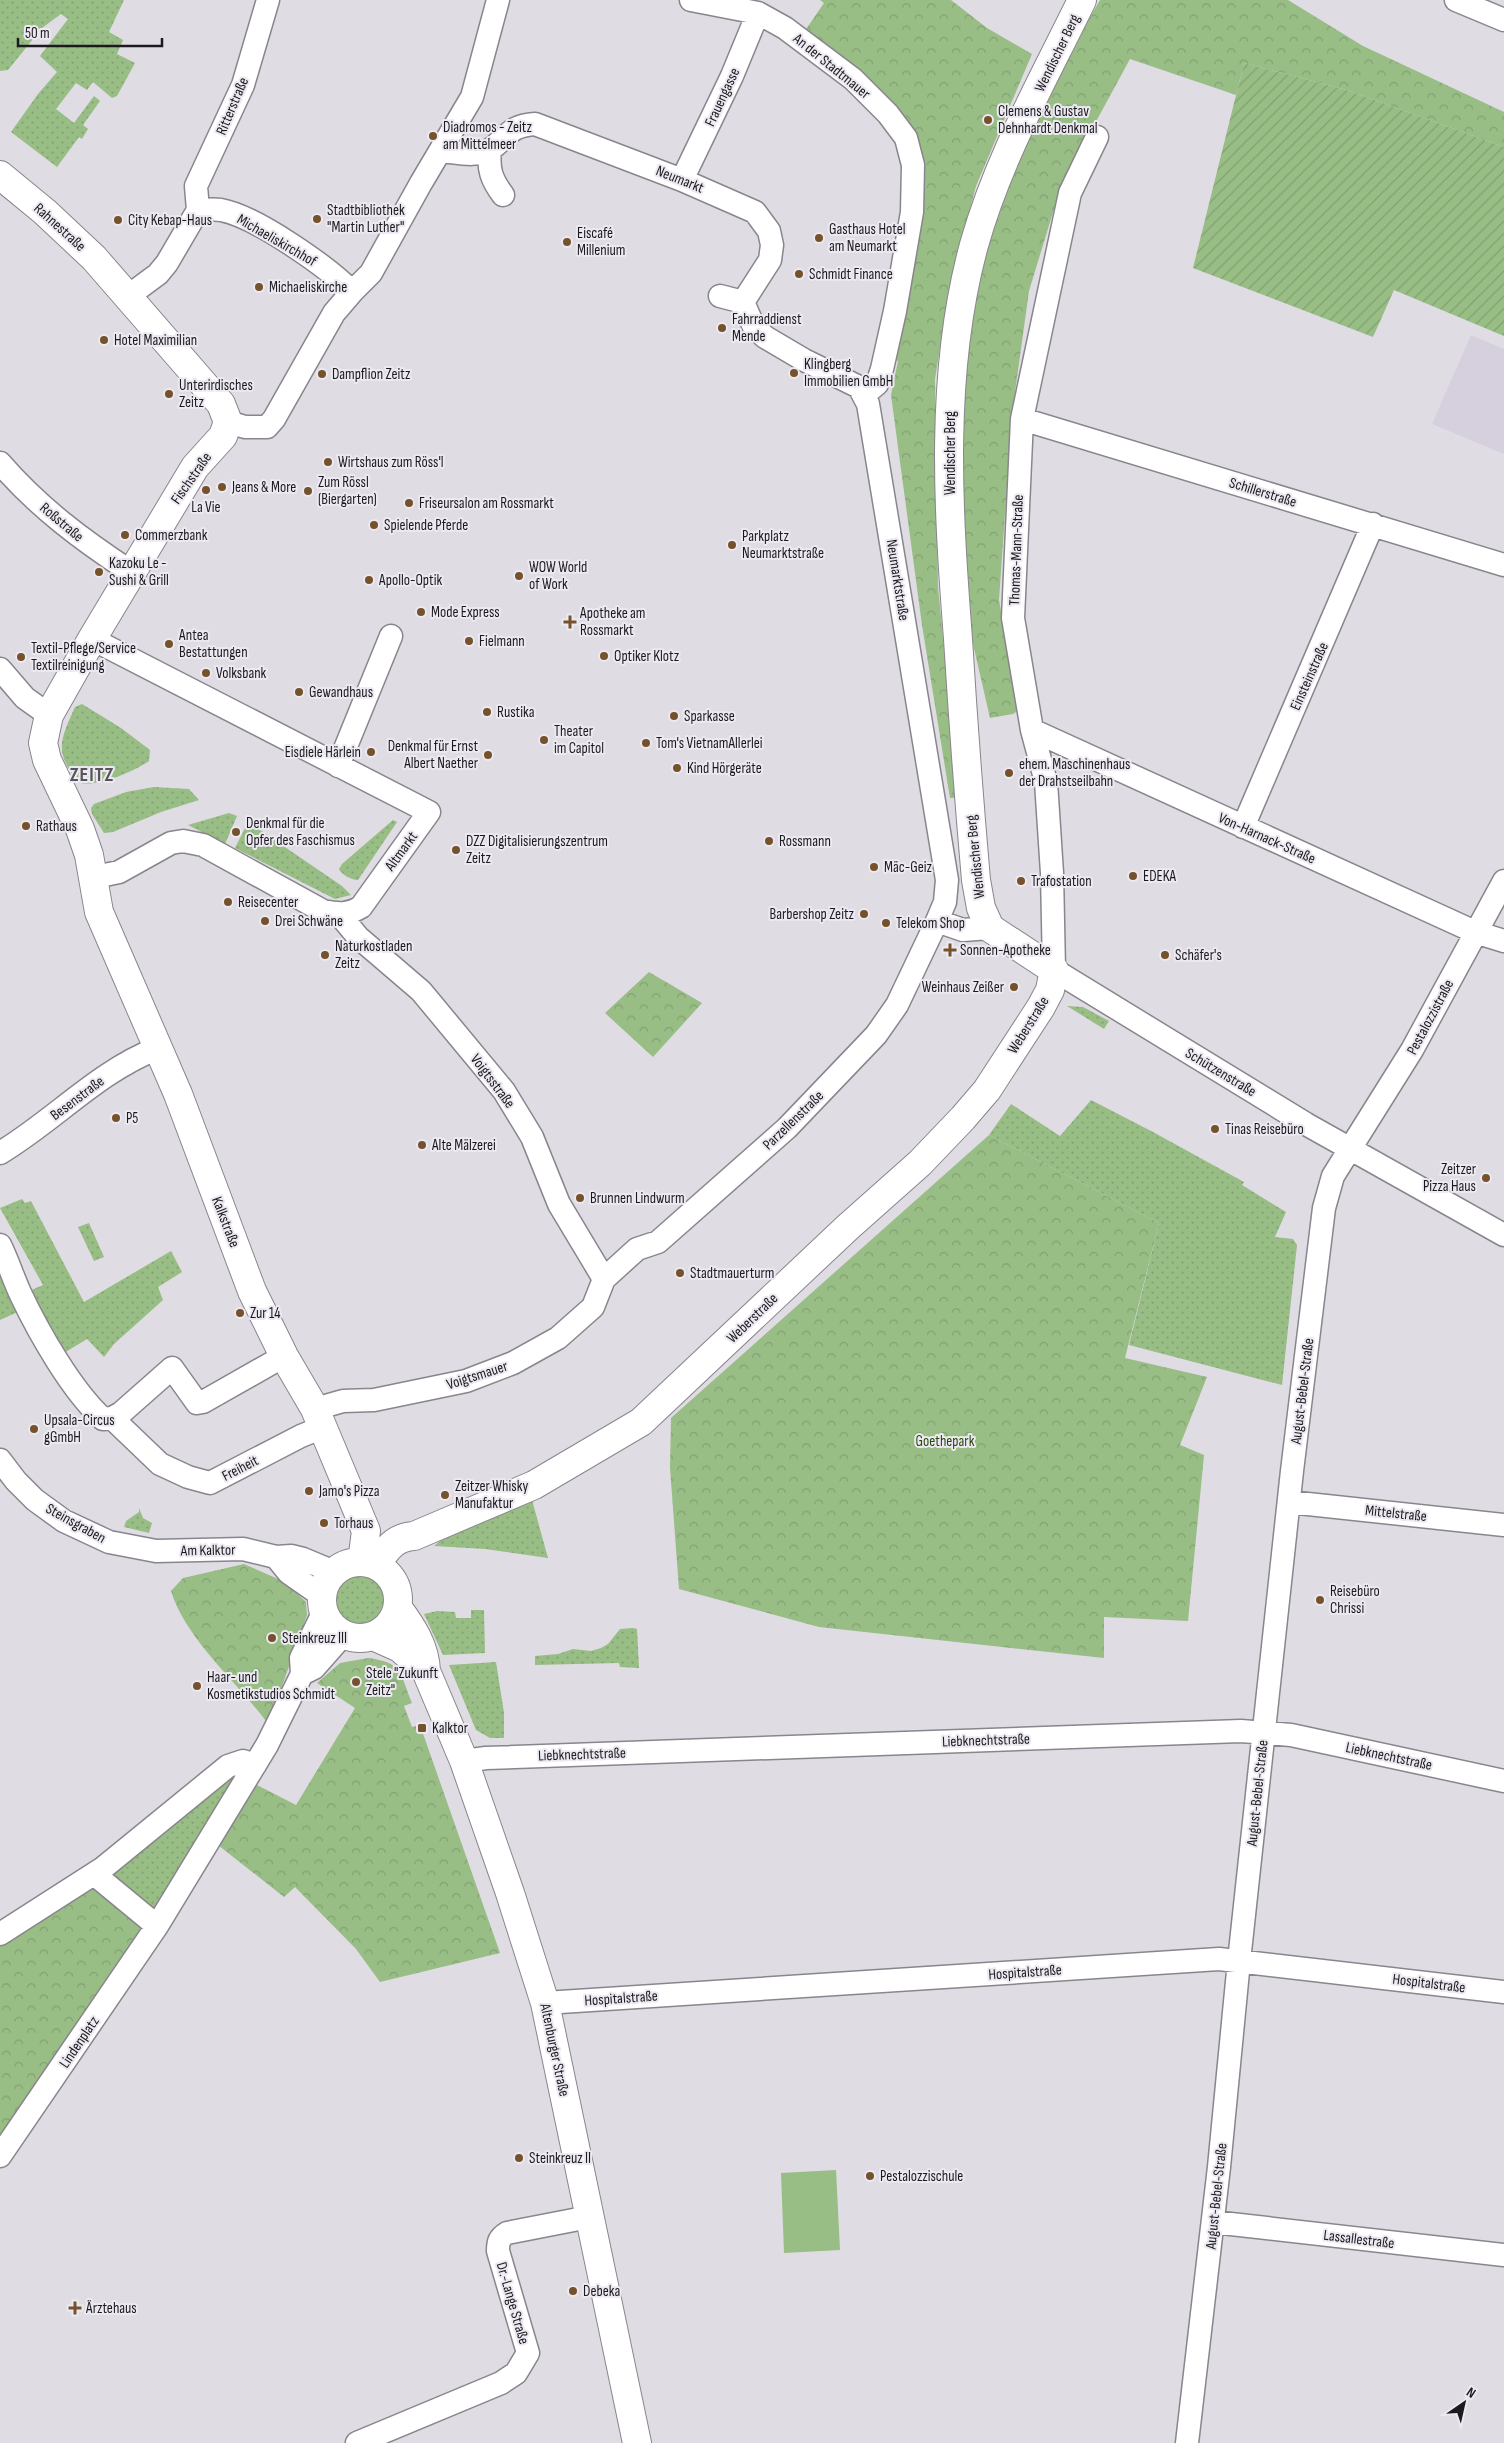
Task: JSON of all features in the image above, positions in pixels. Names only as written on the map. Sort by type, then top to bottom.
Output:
[{"type":"main road","name":"Wendischer Berg","points":[[990,928],[981,908],[976,880],[951,553],[949,410],[955,341],[974,246],[998,176],[1082,0]]},
{"type":"main road","name":"Rahnestraße","points":[[0,175],[94,258],[220,404],[228,422]]},
{"type":"main road","name":"Fischstraße","points":[[92,639],[195,467],[223,436],[228,422]]},
{"type":"main road","points":[[92,639],[47,720],[43,743],[47,760],[80,829],[95,877]]},
{"type":"main road","name":"Kalkstraße","points":[[95,877],[99,912],[178,1094],[252,1291],[284,1356],[319,1418],[366,1531],[377,1569]]},
{"type":"main road","name":"Schützenstraße","points":[[990,928],[1054,970]]},
{"type":"main road","name":"Weberstraße","points":[[377,1569],[390,1545],[404,1536],[414,1536],[534,1485],[641,1422],[848,1227],[920,1163],[963,1118],[988,1090],[1041,1007],[1050,990],[1054,970]]},
{"type":"main road","points":[[347,1564],[377,1569],[398,1594],[398,1608],[389,1625],[373,1636],[355,1638],[344,1634],[332,1625],[323,1604],[326,1583],[334,1572],[347,1564]]},
{"type":"main road","name":"Altenburger Straße","points":[[398,1608],[412,1627],[426,1655],[426,1671],[464,1761],[546,2003],[637,2443]]},
{"type":"main road","name":"Altenburger Straße","points":[[373,1636],[400,1648],[426,1671]]},
{"type":"street","name":"Ritterstraße","points":[[198,210],[196,186],[243,84],[268,0]]},
{"type":"street","points":[[228,422],[245,426],[266,427],[274,419],[334,313],[371,273],[472,97],[498,0]]},
{"type":"street","name":"An der Stadtmauer","points":[[691,0],[758,13],[785,28],[853,79],[888,114],[906,138],[913,165],[912,212],[895,311],[882,369],[877,384],[865,394]]},
{"type":"street","points":[[1456,0],[1504,20]]},
{"type":"street","name":"Frauengasse","points":[[682,180],[732,76],[758,13]]},
{"type":"street","name":"Neumarkt","points":[[490,150],[500,140],[520,126],[535,124],[682,180],[750,209],[764,222],[772,245],[770,260],[743,302]]},
{"type":"street","name":"Thomas-Mann-Straße","points":[[1054,970],[1052,873],[1046,782],[1032,730],[1013,618],[1022,419],[1070,193],[1097,136]]},
{"type":"street","points":[[440,151],[470,153],[490,150],[489,167],[493,182],[503,195]]},
{"type":"street","points":[[121,291],[158,274],[167,263],[198,210]]},
{"type":"street","name":"Michaeliskirchhof","points":[[198,210],[221,210],[246,219],[337,276],[352,292]]},
{"type":"street","points":[[720,296],[743,302],[754,328],[765,337],[804,360],[859,387],[865,394]]},
{"type":"street","name":"Neumarktstraße","points":[[865,394],[872,421],[947,880],[945,902],[937,921]]},
{"type":"street","name":"Schillerstraße","points":[[1022,419],[1504,564]]},
{"type":"street","name":"Roßstraße","points":[[0,464],[48,513],[80,539],[131,572]]},
{"type":"street","name":"Einsteinstraße","points":[[1243,827],[1373,524]]},
{"type":"street","points":[[338,766],[391,636]]},
{"type":"street","name":"Altmarkt","points":[[92,639],[429,812],[361,907],[351,912],[339,914]]},
{"type":"street","points":[[0,669],[47,720]]},
{"type":"street","name":"Von-Harnack-Straße","points":[[1032,730],[1476,932],[1504,941]]},
{"type":"street","points":[[95,877],[119,872],[171,843],[183,841],[203,845],[323,911],[339,914]]},
{"type":"street","name":"Pestalozzistraße","points":[[1349,1149],[1412,1050],[1504,881]]},
{"type":"street","name":"Voigtsstraße","points":[[339,914],[358,937],[421,991],[504,1092],[532,1137],[559,1204],[604,1279]]},
{"type":"street","points":[[937,921],[963,930],[990,928]]},
{"type":"street","name":"Parzellenstraße","points":[[604,1279],[637,1249],[658,1242],[787,1128],[876,1035],[897,1005],[937,921]]},
{"type":"street","name":"Schützenstraße","points":[[1054,970],[1349,1149],[1504,1235]]},
{"type":"street","name":"Besenstraße","points":[[0,1153],[34,1132],[75,1096],[94,1083],[158,1048]]},
{"type":"street","name":"August-Bebel-Straße","points":[[1187,2443],[1213,2222],[1239,1960],[1289,1502],[1324,1208],[1330,1185],[1349,1149]]},
{"type":"street","name":"Freiheit","points":[[0,1245],[36,1325],[94,1411],[103,1419],[112,1418],[160,1464],[188,1477],[210,1483],[301,1436],[319,1418]]},
{"type":"street","name":"Voigtsmauer","points":[[319,1418],[343,1401],[374,1400],[466,1381],[514,1364],[558,1338],[593,1308],[604,1279]]},
{"type":"street","points":[[112,1418],[121,1413],[172,1368],[197,1403],[203,1402],[284,1356]]},
{"type":"street","name":"Steinsgraben","points":[[0,1460],[30,1496],[64,1520],[109,1542],[140,1549]]},
{"type":"street","name":"Mittelstraße","points":[[1289,1502],[1504,1525]]},
{"type":"street","name":"Am Kalktor","points":[[140,1549],[243,1549],[276,1557],[291,1556],[303,1559],[334,1572]]},
{"type":"street","points":[[276,1557],[289,1573],[323,1604],[301,1658],[302,1674],[314,1668],[344,1634]]},
{"type":"street","name":"Lindenplatz","points":[[0,2156],[157,1926],[267,1745],[302,1674]]},
{"type":"street","name":"Liebknechtstraße","points":[[464,1761],[526,1756],[1264,1732],[1291,1735],[1504,1780]]},
{"type":"street","points":[[0,1934],[94,1874],[228,1766],[243,1761],[255,1765]]},
{"type":"street","points":[[94,1874],[157,1926]]},
{"type":"street","name":"Hospitalstraße","points":[[546,2003],[1219,1959],[1504,1992]]},
{"type":"street","name":"Dr.-Lange Straße","points":[[357,2443],[501,2383],[516,2373],[528,2353],[498,2251],[498,2243],[507,2233],[589,2217]]},
{"type":"street","name":"Lassallestraße","points":[[1213,2222],[1504,2256]]},
{"type":"shaded area","points":[[1471,335],[1504,349],[1504,454],[1432,424]]},
{"type":"green space","points":[[0,0],[124,0],[109,32],[123,40],[117,54],[135,63],[117,96],[112,98],[93,82],[87,90],[76,83],[56,109],[74,123],[94,96],[100,101],[83,125],[88,129],[82,139],[79,137],[57,167],[11,132],[38,94],[57,72],[40,56],[68,19],[61,14],[42,28],[8,70],[0,71]]},
{"type":"green space","points":[[820,0],[951,0],[987,28],[1032,54],[976,186],[950,286],[935,379],[938,587],[959,798],[950,798],[922,625],[891,395],[898,361],[891,359],[918,149],[802,35],[824,3]]},
{"type":"green space","points":[[1100,0],[1288,0],[1363,46],[1504,112],[1504,147],[1350,91],[1244,63],[1236,95],[1130,59],[1061,186],[1029,291],[1012,414],[999,600],[1019,710],[1013,714],[990,718],[973,644],[959,454],[962,388],[974,302],[991,232],[1022,144],[1069,53]]},
{"type":"green space","points":[[1244,63],[1350,91],[1504,147],[1504,336],[1394,290],[1373,337],[1193,268]]},
{"type":"green space","points":[[82,704],[121,728],[150,750],[149,761],[125,774],[104,781],[85,784],[78,782],[65,762],[62,745],[66,728],[75,707]]},
{"type":"green space","points":[[154,787],[189,789],[199,800],[161,812],[113,832],[104,833],[92,814],[91,808],[94,804],[126,792]]},
{"type":"green space","points":[[229,813],[237,816],[225,844],[188,825]]},
{"type":"green space","points":[[393,820],[397,822],[358,880],[349,878],[342,873],[339,869],[342,864]]},
{"type":"green space","points":[[248,822],[342,886],[351,895],[335,899],[235,848]]},
{"type":"green space","points":[[649,972],[702,1003],[653,1057],[605,1013]]},
{"type":"green space","points":[[1067,1006],[1083,1007],[1109,1021],[1104,1029]]},
{"type":"green space","points":[[1091,1100],[1244,1182],[1242,1185],[1286,1212],[1275,1237],[1293,1239],[1297,1245],[1282,1385],[1129,1345],[1159,1223],[989,1135],[1011,1104],[1060,1136]]},
{"type":"green space","name":"Goethepark","points":[[989,1135],[1159,1223],[1125,1358],[1207,1377],[1180,1445],[1204,1455],[1188,1621],[1104,1617],[1104,1658],[819,1627],[679,1589],[670,1468],[671,1418]]},
{"type":"green space","points":[[22,1199],[25,1203],[31,1201],[84,1302],[171,1251],[182,1272],[158,1287],[163,1300],[114,1344],[104,1357],[87,1339],[64,1353],[29,1291],[43,1285],[0,1208]]},
{"type":"green space","points":[[89,1223],[104,1257],[94,1261],[78,1227]]},
{"type":"green space","points":[[0,1271],[20,1311],[0,1320]]},
{"type":"green space","points":[[532,1500],[548,1558],[485,1549],[434,1546],[448,1534]]},
{"type":"green space","points":[[139,1508],[143,1518],[152,1523],[149,1533],[124,1527],[126,1521],[139,1512]]},
{"type":"green space","points":[[244,1564],[285,1582],[306,1602],[307,1615],[281,1689],[266,1721],[200,1643],[178,1609],[171,1591],[183,1578]]},
{"type":"green space","points":[[356,1573],[366,1573],[380,1580],[387,1594],[387,1604],[380,1618],[366,1625],[356,1625],[346,1621],[339,1614],[335,1604],[335,1594],[339,1584],[346,1577]]},
{"type":"green space","points":[[471,1610],[484,1610],[485,1653],[443,1655],[424,1614],[437,1611],[455,1612],[456,1618],[471,1618]]},
{"type":"green space","points":[[620,1629],[637,1629],[639,1668],[620,1667],[619,1663],[535,1665],[535,1656],[558,1654],[573,1649],[591,1651],[608,1644]]},
{"type":"green space","points":[[368,1658],[394,1666],[402,1677],[412,1703],[404,1706],[412,1727],[420,1725],[500,1953],[380,1982],[356,1949],[295,1887],[284,1897],[218,1845],[253,1783],[296,1805],[355,1708],[317,1683],[340,1663]]},
{"type":"green space","points":[[496,1662],[504,1713],[504,1738],[490,1738],[476,1730],[449,1665]]},
{"type":"green space","points":[[241,1770],[153,1914],[104,1874]]},
{"type":"green space","points":[[91,1879],[147,1925],[0,2139],[0,1946]]},
{"type":"green space","points":[[836,2170],[840,2250],[784,2253],[781,2173]]},
{"type":"place","name":"Clemens & Gustav Dehnhardt Denkmal","points":[[988,120]]},
{"type":"place","name":"Diadromos - Zeitz am Mittelmeer","points":[[433,136]]},
{"type":"place","name":"Stadtbibliothek \"Martin Luther\"","points":[[317,219]]},
{"type":"place","name":"City Kebap-Haus","points":[[118,220]]},
{"type":"place","name":"Gasthaus Hotel am Neumarkt","points":[[819,238]]},
{"type":"place","name":"Eiscafé Millenium","points":[[567,242]]},
{"type":"place","name":"Schmidt Finance","points":[[799,274]]},
{"type":"place","name":"Michaeliskirche","points":[[259,287]]},
{"type":"place","name":"Fahrraddienst Mende","points":[[722,328]]},
{"type":"place","name":"Hotel Maximilian","points":[[104,340]]},
{"type":"place","name":"Klingberg Immobilien GmbH","points":[[794,373]]},
{"type":"place","name":"Dampflion Zeitz","points":[[322,374]]},
{"type":"place","name":"Unterirdisches Zeitz","points":[[169,394]]},
{"type":"place","name":"Wirtshaus zum Röss'l","points":[[328,462]]},
{"type":"place","name":"Jeans & More","points":[[222,487]]},
{"type":"place","name":"La Vie","points":[[206,490]]},
{"type":"place","name":"Zum Rössl (Biergarten)","points":[[308,491]]},
{"type":"place","name":"Friseursalon am Rossmarkt","points":[[409,503]]},
{"type":"place","name":"Spielende Pferde","points":[[374,525]]},
{"type":"place","name":"Commerzbank","points":[[125,535]]},
{"type":"place","name":"Parkplatz Neumarktstraße","points":[[732,545]]},
{"type":"place","name":"Kazoku Le - Sushi & Grill","points":[[99,572]]},
{"type":"place","name":"WOW World of Work","points":[[519,576]]},
{"type":"place","name":"Apollo-Optik","points":[[369,580]]},
{"type":"place","name":"Mode Express","points":[[421,612]]},
{"type":"place","name":"Apotheke am Rossmarkt","points":[[570,622]]},
{"type":"place","name":"Fielmann","points":[[469,641]]},
{"type":"place","name":"Antea Bestattungen","points":[[169,644]]},
{"type":"place","name":"Optiker Klotz","points":[[604,656]]},
{"type":"place","name":"Textil-Pflege/Service Textilreinigung","points":[[21,657]]},
{"type":"place","name":"Volksbank","points":[[206,673]]},
{"type":"place","name":"Gewandhaus","points":[[299,692]]},
{"type":"place","name":"Rustika","points":[[487,712]]},
{"type":"place","name":"Sparkasse","points":[[674,716]]},
{"type":"place","name":"Theater im Capitol","points":[[544,740]]},
{"type":"place","name":"Tom's VietnamAllerlei","points":[[646,743]]},
{"type":"place","name":"Eisdiele Härlein","points":[[371,752]]},
{"type":"place","name":"Denkmal für Ernst Albert Naether","points":[[488,755]]},
{"type":"place","name":"Kind Hörgeräte","points":[[677,768]]},
{"type":"place","name":"ehem. Maschinenhaus der Drahstseilbahn","points":[[1009,773]]},
{"type":"place","name":"Rathaus","points":[[26,826]]},
{"type":"place","name":"Denkmal für die Opfer des Faschismus","points":[[236,832]]},
{"type":"place","name":"Rossmann","points":[[769,841]]},
{"type":"place","name":"DZZ Digitalisierungszentrum Zeitz","points":[[456,850]]},
{"type":"place","name":"Mäc-Geiz","points":[[874,867]]},
{"type":"place","name":"EDEKA","points":[[1133,876]]},
{"type":"place","name":"Trafostation","points":[[1021,881]]},
{"type":"place","name":"Reisecenter","points":[[228,902]]},
{"type":"place","name":"Barbershop Zeitz","points":[[864,914]]},
{"type":"place","name":"Drei Schwäne","points":[[265,921]]},
{"type":"place","name":"Telekom Shop","points":[[886,923]]},
{"type":"place","name":"Sonnen-Apotheke","points":[[950,950]]},
{"type":"place","name":"Naturkostladen Zeitz","points":[[325,955]]},
{"type":"place","name":"Schäfer's","points":[[1165,955]]},
{"type":"place","name":"Weinhaus Zeißer","points":[[1014,987]]},
{"type":"place","name":"P5","points":[[116,1118]]},
{"type":"place","name":"Tinas Reisebüro","points":[[1215,1129]]},
{"type":"place","name":"Alte Mälzerei","points":[[422,1145]]},
{"type":"place","name":"Zeitzer Pizza Haus","points":[[1486,1178]]},
{"type":"place","name":"Brunnen Lindwurm","points":[[580,1198]]},
{"type":"place","name":"Stadtmauerturm","points":[[680,1273]]},
{"type":"place","name":"Zur 14","points":[[240,1313]]},
{"type":"place","name":"Upsala-Circus gGmbH","points":[[34,1429]]},
{"type":"place","name":"Jamo's Pizza","points":[[309,1491]]},
{"type":"place","name":"Zeitzer Whisky Manufaktur","points":[[445,1495]]},
{"type":"place","name":"Torhaus","points":[[324,1523]]},
{"type":"place","name":"Reisebüro Chrissi","points":[[1320,1600]]},
{"type":"place","name":"Steinkreuz III","points":[[272,1638]]},
{"type":"place","name":"Stele \"Zukunft Zeitz\"","points":[[356,1682]]},
{"type":"place","name":"Haar- und Kosmetikstudios Schmidt","points":[[197,1686]]},
{"type":"place","name":"Kalktor","points":[[422,1728]]},
{"type":"place","name":"Steinkreuz II","points":[[519,2158]]},
{"type":"place","name":"Pestalozzischule","points":[[870,2176]]},
{"type":"place","name":"Debeka","points":[[573,2291]]},
{"type":"place","name":"Ärztehaus","points":[[75,2308]]},
{"type":"district","name":"ZEITZ","points":[[92,774]]}]
